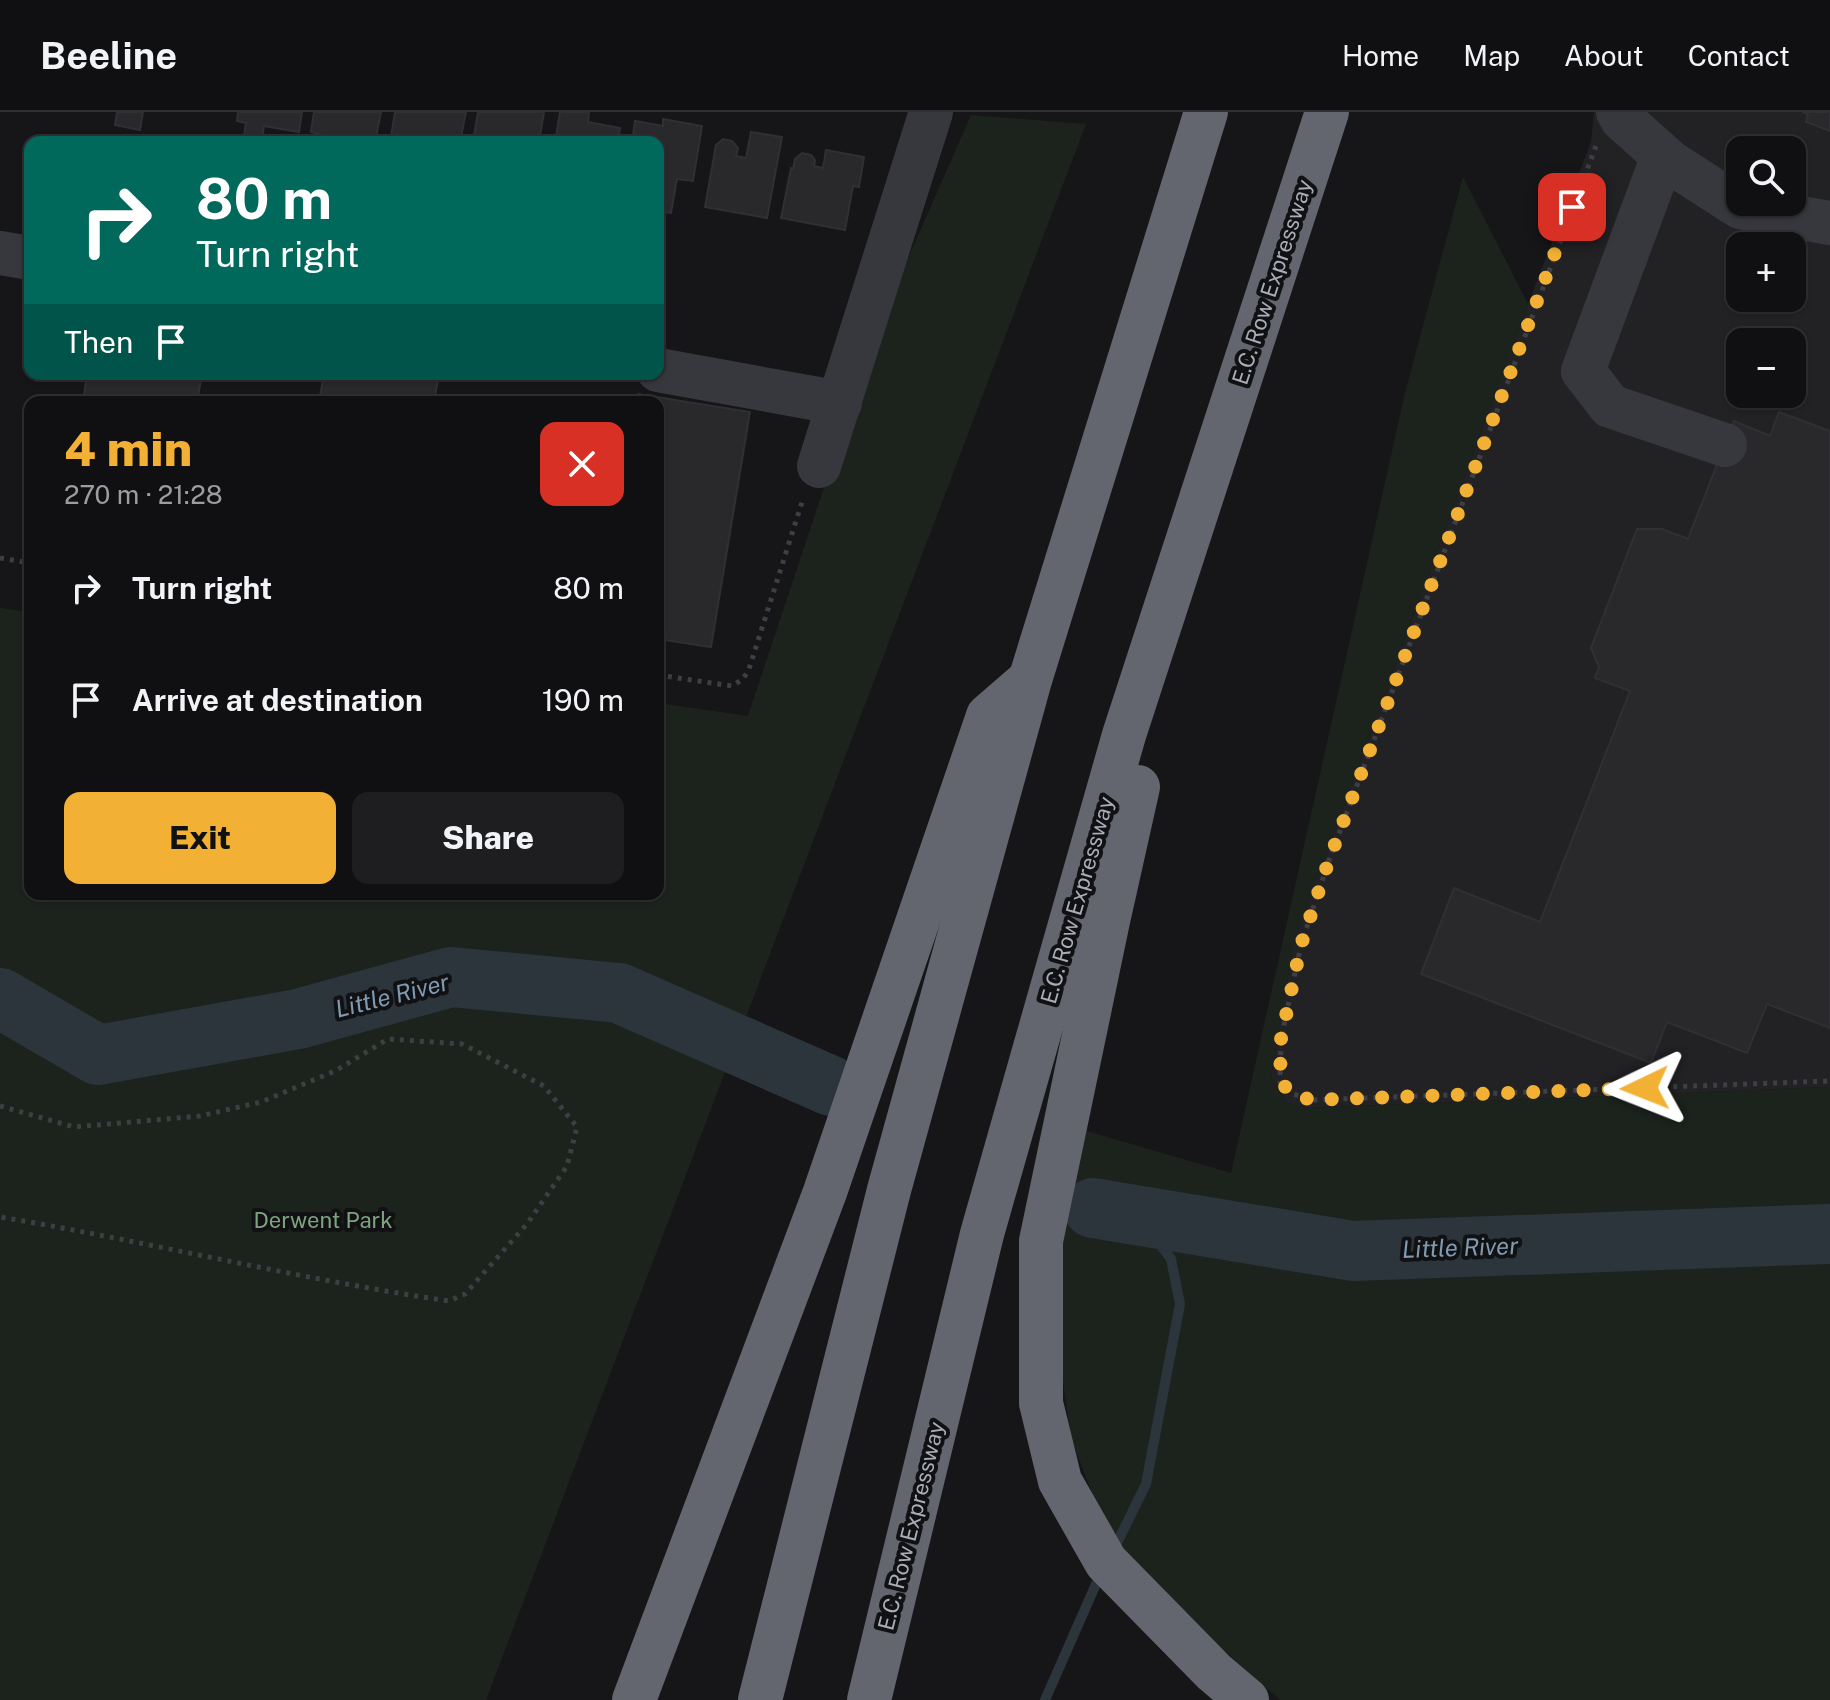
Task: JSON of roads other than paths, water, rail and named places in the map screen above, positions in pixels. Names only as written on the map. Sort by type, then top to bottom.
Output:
[{"type":"highway","points":[[760,1700],[889,1190],[1030,680],[1206,112]]},
{"type":"highway","name":"E.C. Row Expressway","points":[[869,1700],[982,1234],[1124,735],[1327,112]]},
{"type":"highway","points":[[634,1700],[825,1192],[988,716],[1030,680]]},
{"type":"highway","points":[[1124,735],[1142,770],[1041,1241],[1041,1403],[1060,1481],[1106,1562],[1214,1672],[1247,1700]]},
{"type":"street","points":[[819,466],[931,112]]},
{"type":"street","points":[[1618,112],[1663,156],[1740,207],[1830,223]]},
{"type":"street","points":[[1663,156],[1583,371],[1610,406],[1725,445]]},
{"type":"street","points":[[0,253],[24,257]]},
{"type":"street","points":[[664,371],[840,403]]},
{"type":"waterway","name":"Little River","points":[[0,998],[98,1055],[298,1019],[451,977],[619,993],[831,1086]]},
{"type":"waterway","name":"Little River","points":[[1093,1208],[1353,1251],[1830,1234]]},
{"type":"waterway","points":[[1117,1543],[1146,1484],[1180,1304],[1171,1259],[1138,1215]]},
{"type":"waterway","points":[[1045,1700],[1096,1584]]},
{"type":"park label","name":"Derwent Park","points":[[323,1220]]}]
